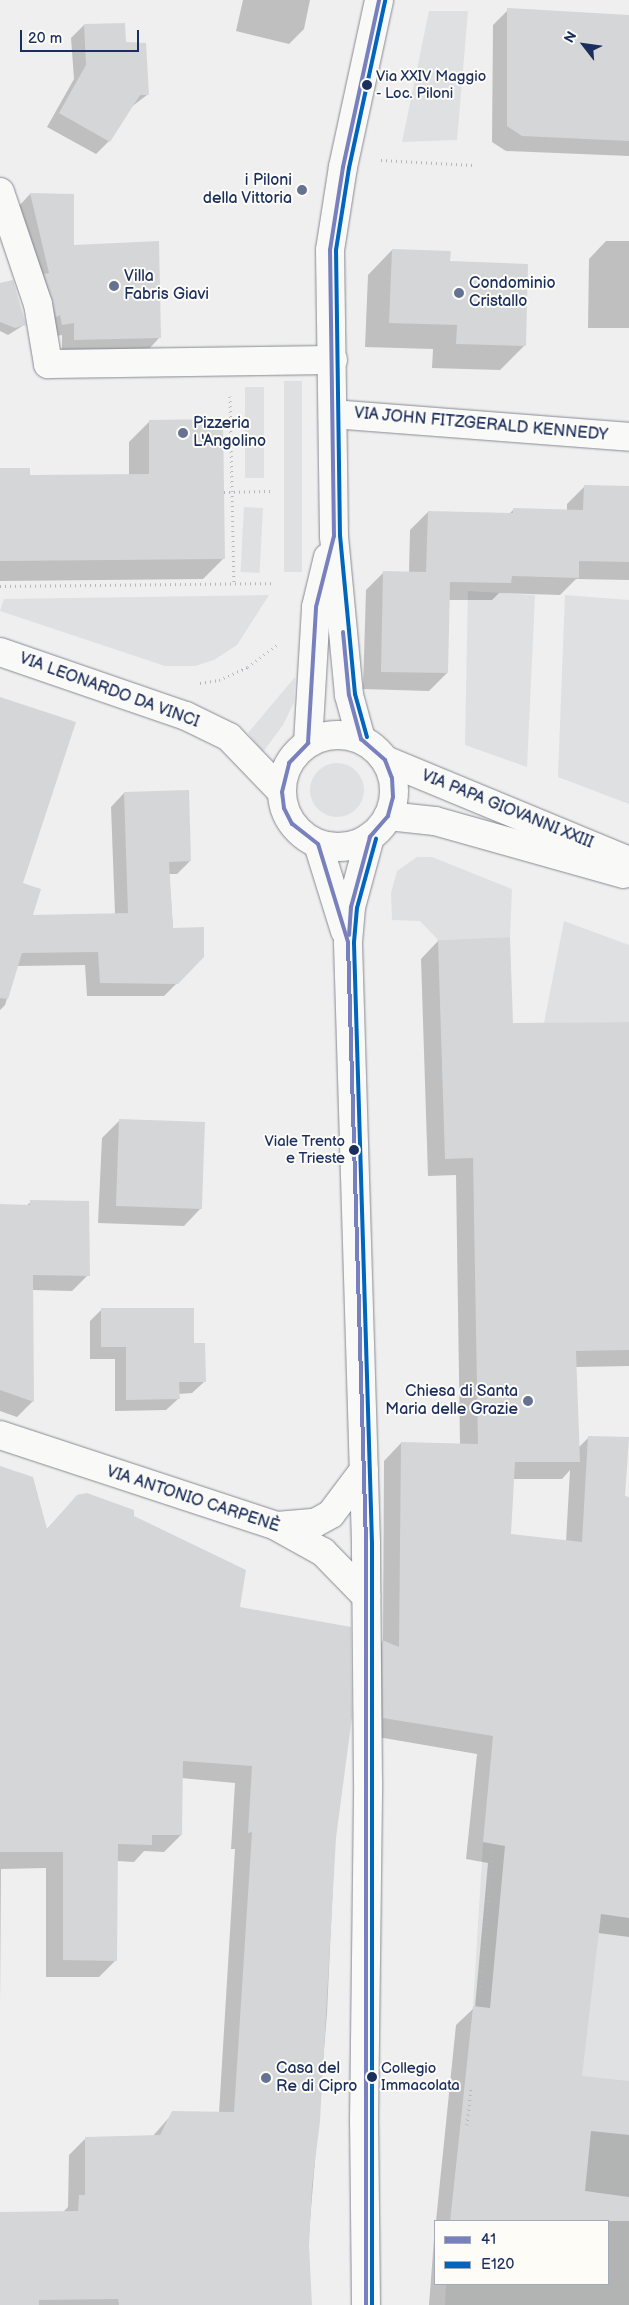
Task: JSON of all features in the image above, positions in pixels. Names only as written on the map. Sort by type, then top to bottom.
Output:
[{"type":"street","points":[[361,740],[349,695],[334,536],[330,250],[343,167],[379,0]]},
{"type":"street","points":[[0,192],[38,304],[48,364],[333,360]]},
{"type":"street","name":"VIA JOHN FITZGERALD KENNEDY","points":[[333,414],[629,437]]},
{"type":"street","points":[[308,743],[316,607],[334,536]]},
{"type":"street","name":"VIA LEONARDO DA VINCI","points":[[0,652],[186,716],[229,737],[282,792]]},
{"type":"street","points":[[344,735],[361,740],[385,760],[392,778],[393,797],[388,816],[370,836],[344,846],[318,844],[304,836],[292,824],[284,808],[282,792],[289,763],[308,743],[325,736],[344,735]]},
{"type":"street","name":"VIA PAPA GIOVANNI XXIII","points":[[385,760],[629,861]]},
{"type":"street","name":"VIA PAPA GIOVANNI XXIII","points":[[388,816],[435,821],[629,875]]},
{"type":"street","points":[[366,2305],[366,1596],[348,942],[351,907],[370,836]]},
{"type":"street","points":[[318,844],[348,942]]},
{"type":"street","name":"VIA ANTONIO CARPENÈ","points":[[0,1435],[276,1526],[323,1552],[366,1596]]},
{"type":"street","points":[[276,1526],[315,1523],[331,1514],[364,1470]]},
{"type":"path","points":[[380,160],[473,165]]},
{"type":"path","points":[[230,361],[234,585]]},
{"type":"path","points":[[224,492],[273,491]]},
{"type":"path","points":[[0,586],[234,585],[272,583]]},
{"type":"path","points":[[192,683],[219,680],[248,667],[269,652],[316,607]]},
{"type":"path","points":[[479,2006],[493,1844]]},
{"type":"path","points":[[467,2125],[471,2087]]},
{"type":"shaded area","points":[[429,11],[468,11],[457,140],[402,142]]},
{"type":"shaded area","points":[[284,381],[302,381],[302,572],[284,572]]},
{"type":"shaded area","points":[[245,387],[264,387],[264,478],[245,478]]},
{"type":"shaded area","points":[[244,507],[263,508],[260,573],[241,572]]},
{"type":"shaded area","points":[[468,591],[535,595],[527,767],[465,745]]},
{"type":"shaded area","points":[[269,595],[237,645],[214,660],[195,666],[165,666],[0,611],[4,599]]},
{"type":"shaded area","points":[[565,595],[629,600],[629,804],[558,777]]},
{"type":"shaded area","points":[[295,677],[294,702],[283,725],[263,752],[248,733]]},
{"type":"shaded area","points":[[332,763],[342,763],[352,767],[360,775],[364,790],[360,805],[352,813],[342,817],[332,817],[322,813],[314,805],[310,795],[310,785],[314,775],[322,767]]},
{"type":"shaded area","points":[[417,857],[432,857],[512,889],[510,937],[438,940],[420,921],[392,920],[391,893],[397,871]]},
{"type":"shaded area","points":[[564,921],[629,945],[629,1022],[544,1023]]},
{"type":"shaded area","name":"Collegio Immacolata","points":[[629,1552],[629,2305],[445,2305],[446,2285],[609,2285],[609,2220],[450,2220],[473,2006],[483,1842]]},
{"type":"building","points":[[507,8],[629,15],[629,141],[522,136],[507,126]]},
{"type":"building","points":[[125,23],[126,42],[146,43],[149,95],[140,95],[110,142],[59,113],[86,65],[84,24]]},
{"type":"building","points":[[30,193],[74,194],[74,245],[159,241],[161,338],[74,340],[74,323],[62,325],[60,315],[56,317],[44,274],[49,273]]},
{"type":"building","name":"Condominio Cristallo","points":[[392,249],[451,251],[450,261],[528,264],[526,346],[456,344],[457,325],[389,323]]},
{"type":"building","points":[[13,280],[26,325],[15,328],[0,322],[0,283]]},
{"type":"building","points":[[223,419],[225,559],[0,561],[0,468],[30,468],[30,475],[149,474],[149,420]]},
{"type":"building","points":[[584,485],[629,486],[629,562],[579,561],[579,578],[512,576],[511,583],[450,582],[448,673],[381,672],[383,571],[426,572],[428,511],[513,513],[513,508],[583,510]]},
{"type":"building","points":[[0,697],[76,722],[23,883],[41,889],[33,915],[128,913],[124,792],[189,790],[191,861],[169,862],[173,928],[204,927],[204,957],[178,984],[100,983],[98,952],[22,953],[8,999],[0,998]]},
{"type":"building","points":[[510,937],[513,1023],[629,1022],[629,1350],[576,1351],[580,1462],[515,1462],[511,1534],[582,1542],[588,1436],[629,1437],[625,1496],[629,1497],[629,1918],[601,1914],[582,2076],[629,2081],[629,2135],[591,2131],[585,2191],[629,2197],[629,2221],[450,2220],[473,2006],[490,2008],[505,1846],[483,1842],[493,1736],[383,1718],[382,1640],[399,1647],[401,1442],[478,1444],[473,1158],[445,1159],[438,940]]},
{"type":"building","points":[[119,1119],[205,1122],[202,1209],[116,1206]]},
{"type":"building","points":[[30,1200],[89,1201],[90,1276],[33,1275],[34,1402],[0,1390],[0,1204],[30,1205]]},
{"type":"building","points":[[101,1308],[194,1308],[194,1343],[205,1343],[206,1382],[179,1382],[180,1399],[126,1400],[126,1347],[101,1347]]},
{"type":"building","points":[[0,1466],[33,1477],[47,1529],[77,1495],[87,1493],[134,1510],[134,1516],[246,1570],[240,1607],[351,1627],[352,1717],[336,1838],[320,2121],[312,2186],[309,2246],[312,2305],[119,2305],[118,2299],[39,2300],[39,2305],[0,2305],[0,2212],[78,2211],[79,2195],[85,2195],[85,2137],[160,2135],[172,2111],[234,2112],[252,1832],[248,1833],[252,1766],[183,1761],[182,1835],[152,1835],[152,1845],[118,1844],[117,1961],[63,1960],[63,1852],[0,1852]]},
{"type":"transit line","name":"41","points":[[366,2305],[366,1543],[348,942],[318,844],[292,824],[284,808],[282,792],[289,763],[308,743],[316,607],[334,536],[330,250],[343,167],[379,0]]},
{"type":"transit line","name":"E120","points":[[367,737],[355,694],[340,536],[336,250],[349,168],[385,1]]},
{"type":"transit line","name":"41","points":[[343,632],[349,695],[361,739],[385,760],[392,778],[393,797],[388,816],[370,837],[351,907],[349,935]]},
{"type":"transit line","name":"E120","points":[[372,2305],[372,1543],[354,942],[357,908],[376,839]]},
{"type":"place","name":"Via XXIV Maggio - Loc. Piloni","points":[[367,85]]},
{"type":"place","name":"i Piloni della Vittoria","points":[[302,190]]},
{"type":"place","name":"Villa Fabris Giavi","points":[[114,286]]},
{"type":"place","name":"Condominio Cristallo","points":[[459,293]]},
{"type":"place","name":"Pizzeria L'Angolino","points":[[183,433]]},
{"type":"place","name":"Viale Trento e Trieste","points":[[354,1150]]},
{"type":"place","name":"Chiesa di Santa Maria delle Grazie","points":[[528,1401]]},
{"type":"place","name":"Collegio Immacolata","points":[[372,2077]]},
{"type":"place","name":"Casa del Re di Cipro","points":[[266,2078]]}]
